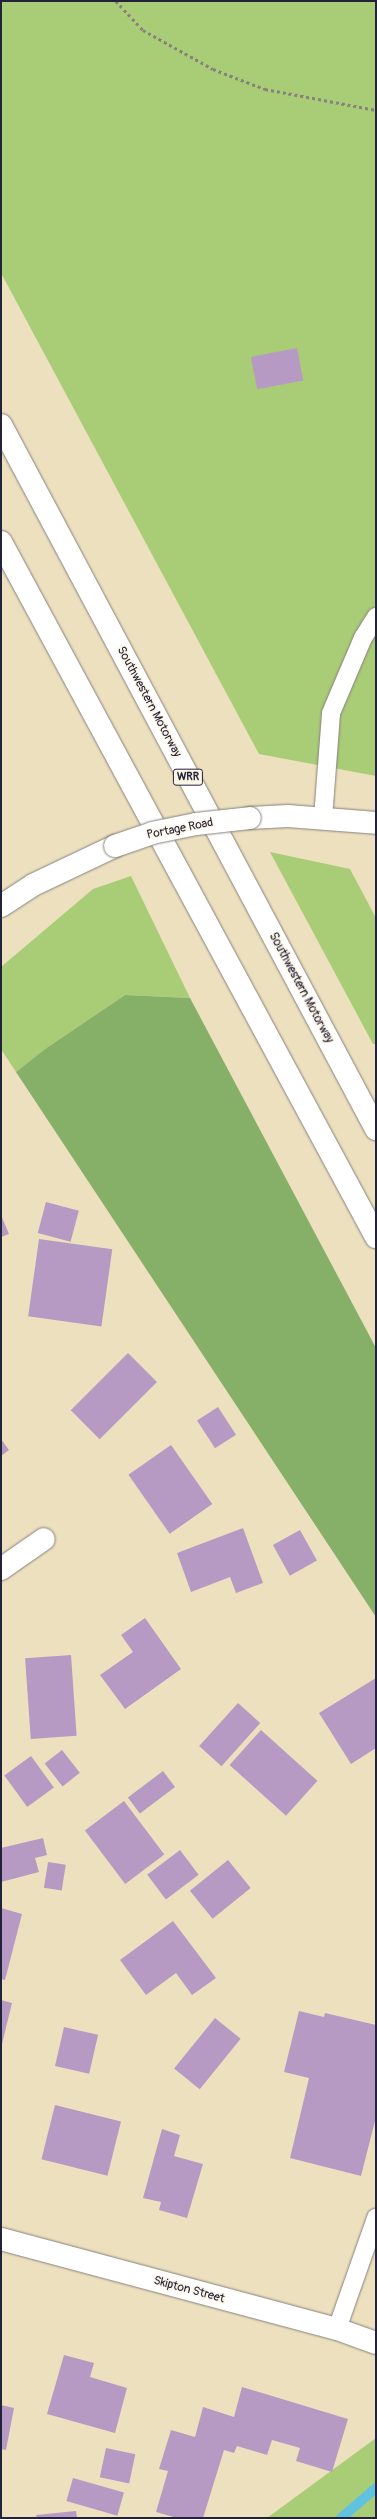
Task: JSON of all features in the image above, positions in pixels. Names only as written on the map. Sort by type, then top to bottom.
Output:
[{"type":"main road","name":"Southwestern Motorway","points":[[1,424],[376,1129]]},
{"type":"main road","points":[[1,542],[84,700],[376,1237]]},
{"type":"main road","name":"Portage Road","points":[[1,906],[32,885],[115,846],[152,833],[196,824],[250,818],[323,818],[376,823]]},
{"type":"main road","points":[[1,1569],[44,1539]]},
{"type":"main road","name":"Skipton Street","points":[[1,2239],[337,2329],[376,2343]]},
{"type":"lane","points":[[323,818],[331,713],[357,651],[376,618]]},
{"type":"lane","points":[[337,2329],[376,2218]]},
{"type":"path","points":[[116,1],[143,30],[213,69],[265,89],[376,110]]},
{"type":"green space","points":[[1,1],[376,1],[376,776],[259,754],[1,273]]},
{"type":"green space","points":[[270,852],[350,869],[376,918],[376,1044],[373,1044]]},
{"type":"green space","points":[[131,876],[190,998],[125,995],[45,1049],[16,1072],[1,1049],[1,967],[93,889]]},
{"type":"green space","points":[[125,995],[190,998],[376,1348],[376,1617],[16,1072],[45,1049]]},
{"type":"green space","points":[[376,2438],[376,2518],[267,2518]]},
{"type":"building","points":[[297,348],[303,380],[257,389],[251,357]]},
{"type":"building","points":[[46,1202],[79,1211],[71,1242],[38,1233]]},
{"type":"building","points":[[1,1215],[9,1234],[1,1237]]},
{"type":"building","points":[[39,1239],[112,1249],[101,1327],[28,1316]]},
{"type":"building","points":[[128,1353],[157,1382],[100,1439],[71,1410]]},
{"type":"building","points":[[218,1407],[236,1435],[215,1448],[197,1421]]},
{"type":"building","points":[[1,1439],[9,1450],[1,1456]]},
{"type":"building","points":[[171,1445],[212,1504],[170,1534],[128,1475]]},
{"type":"building","points":[[243,1528],[263,1583],[236,1593],[230,1577],[191,1592],[177,1553]]},
{"type":"building","points":[[300,1530],[317,1561],[290,1576],[273,1545]]},
{"type":"building","points":[[145,1618],[181,1669],[125,1709],[100,1675],[133,1652],[121,1635]]},
{"type":"building","points":[[71,1655],[77,1736],[31,1739],[25,1658]]},
{"type":"building","points":[[376,1678],[376,1748],[351,1764],[319,1713]]},
{"type":"building","points":[[238,1703],[260,1723],[221,1766],[199,1746]]},
{"type":"building","points":[[261,1730],[317,1781],[286,1816],[230,1765]]},
{"type":"building","points":[[62,1750],[80,1773],[63,1786],[45,1764]]},
{"type":"building","points":[[31,1756],[54,1788],[27,1807],[4,1775]]},
{"type":"building","points":[[163,1771],[175,1787],[140,1813],[128,1797]]},
{"type":"building","points":[[124,1801],[164,1855],[125,1884],[85,1830]]},
{"type":"building","points":[[43,1838],[47,1855],[35,1858],[39,1872],[1,1882],[1,1848]]},
{"type":"building","points":[[180,1850],[199,1875],[166,1899],[147,1875]]},
{"type":"building","points":[[228,1860],[251,1888],[213,1919],[190,1891]]},
{"type":"building","points":[[48,1862],[66,1865],[62,1890],[44,1888]]},
{"type":"building","points":[[1,1908],[22,1914],[5,1980],[1,1979]]},
{"type":"building","points":[[173,1921],[216,1978],[192,1995],[176,1973],[146,1995],[120,1960]]},
{"type":"building","points":[[1,2000],[12,2003],[2,2044],[1,2044]]},
{"type":"building","points":[[299,2011],[324,2017],[325,2013],[376,2025],[376,2117],[361,2176],[290,2158],[309,2078],[284,2072]]},
{"type":"building","points":[[215,2018],[241,2039],[200,2089],[174,2069]]},
{"type":"building","points":[[64,2027],[98,2035],[89,2074],[55,2066]]},
{"type":"building","points":[[55,2105],[121,2121],[107,2176],[41,2159]]},
{"type":"building","points":[[162,2129],[180,2135],[174,2156],[203,2164],[187,2218],[159,2210],[161,2202],[143,2198]]},
{"type":"building","points":[[64,2355],[94,2363],[90,2377],[127,2388],[115,2433],[47,2414]]},
{"type":"building","points":[[242,2387],[348,2419],[332,2472],[296,2461],[300,2448],[272,2440],[267,2455],[237,2446],[234,2453],[224,2450],[203,2518],[177,2518],[156,2512],[168,2471],[159,2469],[171,2430],[195,2437],[203,2407],[234,2417]]},
{"type":"building","points":[[1,2405],[14,2408],[6,2450],[1,2449]]},
{"type":"building","points":[[106,2448],[135,2454],[129,2484],[100,2477]]},
{"type":"building","points":[[73,2478],[124,2493],[117,2516],[66,2501]]},
{"type":"building","points":[[76,2511],[77,2518],[37,2518],[36,2515]]},
{"type":"waterway","points":[[341,2518],[376,2488]]}]
